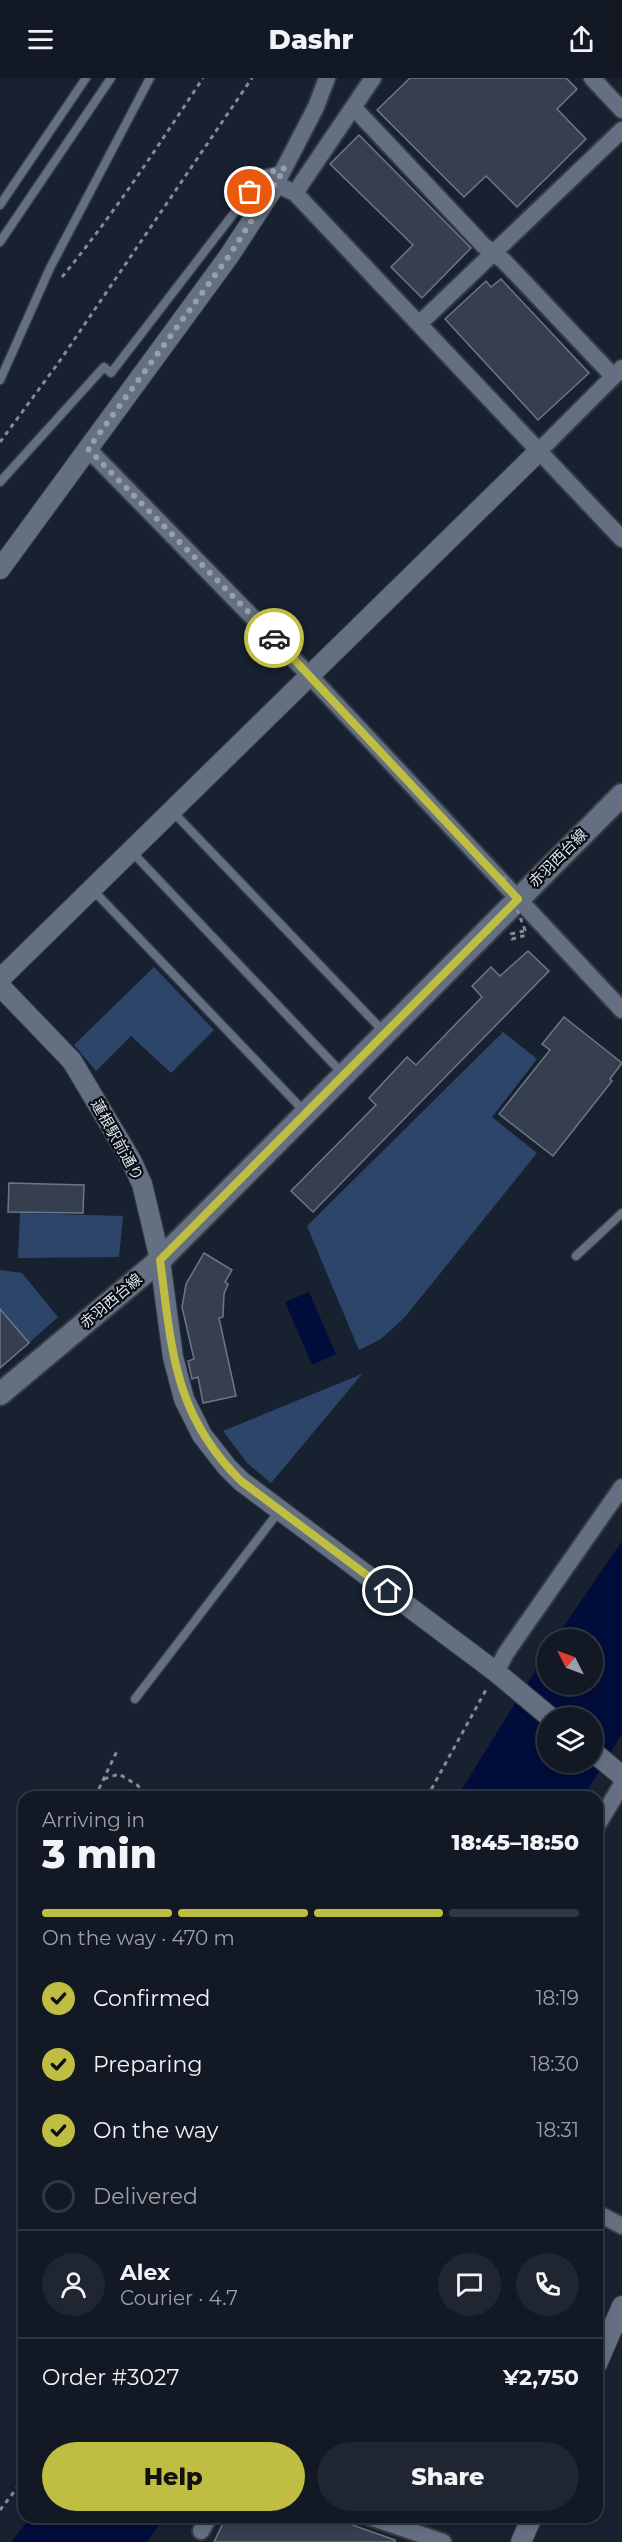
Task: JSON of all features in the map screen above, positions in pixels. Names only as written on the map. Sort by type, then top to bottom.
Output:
[{"type":"main road","name":"赤羽西台線","points":[[0,1394],[160,1260],[622,795]]},
{"type":"street","points":[[0,569],[229,256],[280,176],[316,107],[327,78]]},
{"type":"street","points":[[295,193],[373,78]]},
{"type":"street","points":[[592,78],[622,110]]},
{"type":"street","points":[[0,979],[618,372],[504,261],[484,246],[354,108]]},
{"type":"street","points":[[419,324],[622,130]]},
{"type":"street","points":[[280,176],[622,539]]},
{"type":"street","points":[[88,449],[309,675],[622,1010]]},
{"type":"street","name":"蓮根駅前通り","points":[[0,986],[72,1061],[131,1160],[142,1184],[160,1260],[173,1357],[184,1399],[202,1435],[241,1481],[500,1675],[538,1707]]},
{"type":"street","points":[[500,1675],[506,1653],[622,1487]]},
{"type":"street","points":[[603,1761],[621,1778],[603,1814]]},
{"type":"street","points":[[603,2216],[622,2226]]},
{"type":"street","points":[[603,2350],[622,2306]]},
{"type":"street","points":[[397,2523],[443,2542]]},
{"type":"street","points":[[521,2542],[529,2523]]},
{"type":"lane","points":[[0,206],[86,78]]},
{"type":"lane","points":[[0,242],[111,78]]},
{"type":"lane","points":[[0,380],[50,268],[150,78]]},
{"type":"lane","points":[[0,483],[104,367],[111,373],[264,174],[280,176]]},
{"type":"lane","points":[[171,811],[386,1033]]},
{"type":"lane","points":[[130,851],[344,1075]]},
{"type":"lane","points":[[92,889],[306,1113]]},
{"type":"lane","points":[[576,1256],[622,1213]]},
{"type":"lane","points":[[135,1699],[280,1510]]},
{"type":"path","points":[[59,280],[88,245],[146,164],[203,78]]},
{"type":"path","points":[[0,442],[66,352],[252,78]]},
{"type":"path","points":[[504,876],[525,930],[511,934],[512,939],[531,934]]},
{"type":"path","points":[[431,1791],[500,1675]]},
{"type":"path","points":[[98,1791],[117,1751]]},
{"type":"path","points":[[104,1779],[119,1774],[144,1791]]},
{"type":"path","points":[[0,2510],[18,2487]]},
{"type":"shaded area","points":[[154,967],[214,1030],[171,1073],[131,1036],[96,1071],[74,1045]]},
{"type":"shaded area","points":[[503,1032],[537,1059],[492,1117],[537,1153],[405,1317],[381,1339],[359,1350],[307,1226]]},
{"type":"shaded area","points":[[20,1213],[123,1216],[119,1257],[18,1258]]},
{"type":"shaded area","points":[[0,1270],[22,1273],[58,1317],[29,1343],[0,1309]]},
{"type":"shaded area","points":[[309,1292],[336,1354],[312,1365],[285,1302]]},
{"type":"shaded area","points":[[362,1374],[271,1483],[247,1463],[223,1431]]},
{"type":"shaded area","points":[[622,1541],[622,1734],[603,1765],[603,1707],[537,1707],[537,1773],[598,1773],[587,1791],[461,1791],[537,1668],[537,1695],[603,1695],[603,1629],[562,1629]]},
{"type":"shaded area","points":[[26,2523],[160,2523],[147,2542],[11,2542]]},
{"type":"building","points":[[410,78],[566,78],[577,89],[557,109],[586,139],[517,207],[486,176],[464,197],[377,110]]},
{"type":"building","points":[[359,135],[471,248],[422,298],[391,267],[413,245],[330,164]]},
{"type":"building","points":[[501,279],[589,373],[538,420],[445,319],[486,281],[491,287]]},
{"type":"building","points":[[528,951],[549,971],[313,1212],[291,1191],[376,1105],[369,1098],[407,1057],[416,1065],[482,997],[472,986],[491,967],[500,976]]},
{"type":"building","points":[[564,1017],[622,1063],[610,1079],[612,1081],[553,1156],[499,1114],[550,1050],[542,1044]]},
{"type":"building","points":[[9,1183],[84,1185],[83,1213],[8,1212]]},
{"type":"building","points":[[204,1253],[232,1270],[225,1282],[228,1284],[224,1294],[223,1317],[219,1318],[236,1396],[203,1403],[198,1377],[192,1379],[188,1361],[194,1359],[182,1307],[186,1284]]},
{"type":"building","points":[[0,1309],[29,1343],[0,1368]]},
{"type":"building","points":[[223,2523],[347,2523],[395,2540],[395,2542],[214,2542]]},
{"type":"way so far","points":[[250,192],[264,174],[285,168],[229,256],[88,449],[274,638]]},
{"type":"route","points":[[274,638],[518,899],[160,1260],[178,1378],[184,1399],[202,1435],[241,1481],[388,1591]]}]
